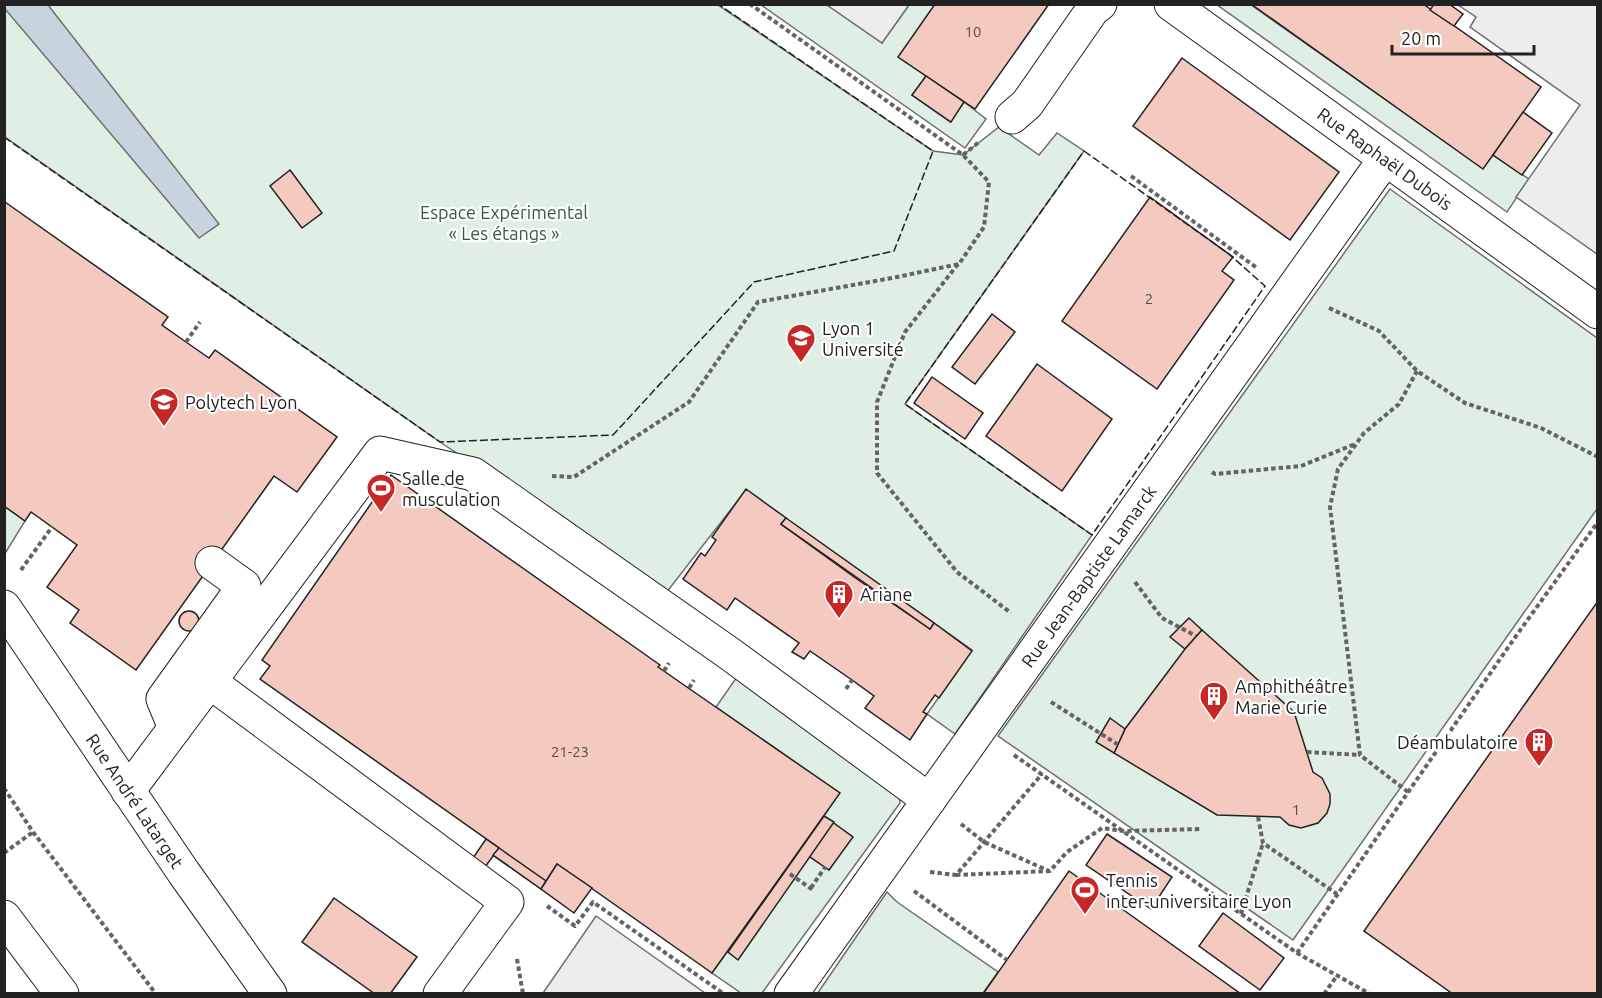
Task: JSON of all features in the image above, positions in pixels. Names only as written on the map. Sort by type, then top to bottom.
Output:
[{"type":"street","points":[[1012,117],[1027,104],[1093,9],[1100,4]]},
{"type":"street","name":"Rue Raphaël Dubois","points":[[1172,4],[1598,312]]},
{"type":"street","name":"Rue Jean-Baptiste Lamarck","points":[[791,993],[1385,159]]},
{"type":"street","points":[[128,791],[380,453],[473,474],[730,654],[929,800]]},
{"type":"street","points":[[175,728],[163,699],[244,586],[212,563]]},
{"type":"street","name":"Rue André Latarget","points":[[4,607],[128,791],[270,993]]},
{"type":"street","points":[[210,682],[507,902],[440,993]]},
{"type":"street","points":[[4,917],[62,993]]},
{"type":"path","points":[[750,4],[963,155],[989,182],[984,227],[959,264],[905,332],[877,402],[877,472],[957,572],[1044,638]]},
{"type":"path","points":[[1131,176],[1290,292],[1379,331],[1417,371],[1465,403],[1541,428],[1598,457]]},
{"type":"path","points":[[541,476],[574,477],[689,402],[758,302],[959,264]]},
{"type":"path","points":[[186,342],[200,322]]},
{"type":"path","points":[[1360,755],[1329,507],[1338,469],[1364,433],[1399,404],[1417,371]]},
{"type":"path","points":[[1174,456],[1215,474],[1301,466],[1356,444]]},
{"type":"path","points":[[1297,953],[1598,522]]},
{"type":"path","points":[[18,573],[52,527]]},
{"type":"path","points":[[1108,548],[1162,618],[1196,636]]},
{"type":"path","points":[[1015,679],[1117,744]]},
{"type":"path","points":[[979,730],[1297,953],[1336,977],[1370,993]]},
{"type":"path","points":[[1307,752],[1360,755],[1408,792]]},
{"type":"path","points":[[956,875],[1042,774]]},
{"type":"path","points":[[4,788],[33,832],[156,993]]},
{"type":"path","points":[[1241,914],[1263,843],[1258,817]]},
{"type":"path","points":[[881,867],[956,875],[1050,871],[1067,852],[1102,828],[1123,831],[1202,829]]},
{"type":"path","points":[[4,853],[33,832]]},
{"type":"path","points":[[984,842],[1050,871]]},
{"type":"path","points":[[1263,843],[1337,894]]},
{"type":"path","points":[[811,888],[825,867]]},
{"type":"path","points":[[881,867],[1007,960]]},
{"type":"path","points":[[538,899],[575,926],[593,902],[724,993]]},
{"type":"path","points":[[1324,993],[1336,977]]},
{"type":"green space","points":[[1216,4],[1251,5],[1483,168],[1493,155],[1529,179],[1507,212]]},
{"type":"green space","name":"Espace Expérimental « Les étangs »","points":[[5,5],[718,5],[933,151],[963,155],[999,127],[1039,155],[1057,133],[1084,151],[905,404],[1092,535],[955,734],[927,714],[972,650],[746,490],[666,593],[440,442],[5,137]]},
{"type":"green space","points":[[761,5],[827,5],[882,43],[909,5],[935,5],[899,57],[926,76],[912,95],[950,122],[964,102],[986,119],[965,148]]},
{"type":"green space","points":[[1390,189],[1597,338],[1597,509],[1293,940],[998,736]]},
{"type":"green space","points":[[4,506],[25,521],[6,552],[4,552]]},
{"type":"green space","points":[[739,674],[899,791],[900,803],[762,993],[741,993],[712,973],[800,850],[829,870],[852,837],[824,816],[839,793],[716,707]]},
{"type":"green space","points":[[887,892],[897,902],[998,972],[983,993],[817,994]]},
{"type":"shaded area","points":[[4,5],[48,5],[219,224],[199,238],[5,9]]},
{"type":"shaded area","points":[[827,5],[909,5],[882,43]]},
{"type":"shaded area","points":[[1458,5],[1597,5],[1597,254],[1516,197],[1580,105],[1470,27],[1476,17]]},
{"type":"shaded area","points":[[596,916],[705,993],[543,993]]},
{"type":"building","points":[[935,4],[1049,4],[975,109],[898,57]]},
{"type":"building","points":[[1251,4],[1423,4],[1541,87],[1483,169]]},
{"type":"building","points":[[1434,4],[1449,4],[1463,14],[1454,26],[1430,10]]},
{"type":"building","points":[[1182,58],[1339,172],[1290,240],[1133,126]]},
{"type":"building","points":[[926,76],[964,102],[951,122],[912,95]]},
{"type":"building","points":[[1523,112],[1552,133],[1522,175],[1493,155]]},
{"type":"building","points":[[290,170],[322,213],[302,228],[270,186]]},
{"type":"building","points":[[1150,197],[1233,257],[1222,271],[1234,280],[1157,389],[1062,321]]},
{"type":"building","name":"Polytech Lyon","points":[[5,202],[168,317],[162,325],[186,342],[209,358],[215,350],[337,437],[297,492],[274,476],[136,670],[70,623],[79,610],[47,587],[77,545],[31,512],[25,521],[4,506]]},
{"type":"building","points":[[992,314],[1015,332],[975,384],[952,367]]},
{"type":"building","points":[[1037,364],[1112,419],[1062,491],[986,436]]},
{"type":"building","points":[[932,377],[983,413],[965,439],[914,403]]},
{"type":"building","points":[[391,475],[660,665],[658,667],[840,793],[712,973],[557,864],[541,889],[493,855],[499,848],[260,679],[270,666],[262,660]]},
{"type":"building","name":"Ariane","points":[[746,489],[786,518],[781,524],[854,577],[930,629],[934,623],[972,651],[939,698],[935,695],[923,712],[927,714],[910,740],[865,708],[874,696],[852,680],[810,651],[804,659],[792,652],[799,643],[735,598],[727,610],[683,579],[701,553],[705,556],[716,540],[712,537]]},
{"type":"building","points":[[786,518],[934,623],[930,629],[781,524]]},
{"type":"building","name":"Déambulatoire","points":[[1598,601],[1598,994],[1453,994],[1364,931]]},
{"type":"building","points":[[189,611],[196,614],[199,621],[196,628],[189,631],[182,628],[179,621],[182,614]]},
{"type":"building","points":[[1189,618],[1202,630],[1185,649],[1170,637]]},
{"type":"building","name":"Amphithéâtre Marie Curie","points":[[1202,630],[1294,712],[1313,772],[1322,778],[1330,794],[1327,813],[1318,823],[1301,828],[1289,825],[1280,817],[1217,815],[1114,753],[1125,729]]},
{"type":"building","points":[[1110,718],[1125,729],[1114,753],[1096,742]]},
{"type":"building","points":[[824,816],[853,837],[829,870],[800,850]]},
{"type":"building","points":[[824,816],[834,822],[738,960],[728,952]]},
{"type":"building","points":[[1107,834],[1172,877],[1151,909],[1086,865]]},
{"type":"building","points":[[486,839],[499,848],[485,867],[473,858]]},
{"type":"building","points":[[499,848],[546,881],[541,889],[493,855]]},
{"type":"building","points":[[557,864],[592,888],[574,913],[541,889]]},
{"type":"building","name":"Tennis inter-universitaire Lyon","points":[[1069,871],[1241,994],[983,994]]},
{"type":"building","points":[[334,898],[417,957],[390,994],[375,994],[302,942]]},
{"type":"building","points":[[1223,913],[1284,958],[1260,990],[1199,946]]},
{"type":"fence","points":[[4,137],[440,442],[613,435],[754,282],[894,251],[933,151],[718,4]]},
{"type":"fence","points":[[1084,151],[1229,254],[1265,286],[1092,535],[905,404],[1084,151]]},
{"type":"place","name":"Lyon 1 Université","points":[[801,364]]},
{"type":"place","name":"Polytech Lyon","points":[[164,428]]},
{"type":"place","name":"Salle de musculation","points":[[381,514]]},
{"type":"place","name":"Ariane","points":[[839,620]]},
{"type":"place","name":"Amphithéâtre Marie Curie","points":[[1214,722]]},
{"type":"place","name":"Déambulatoire","points":[[1539,768]]},
{"type":"place","name":"Tennis inter-universitaire Lyon","points":[[1085,916]]}]
